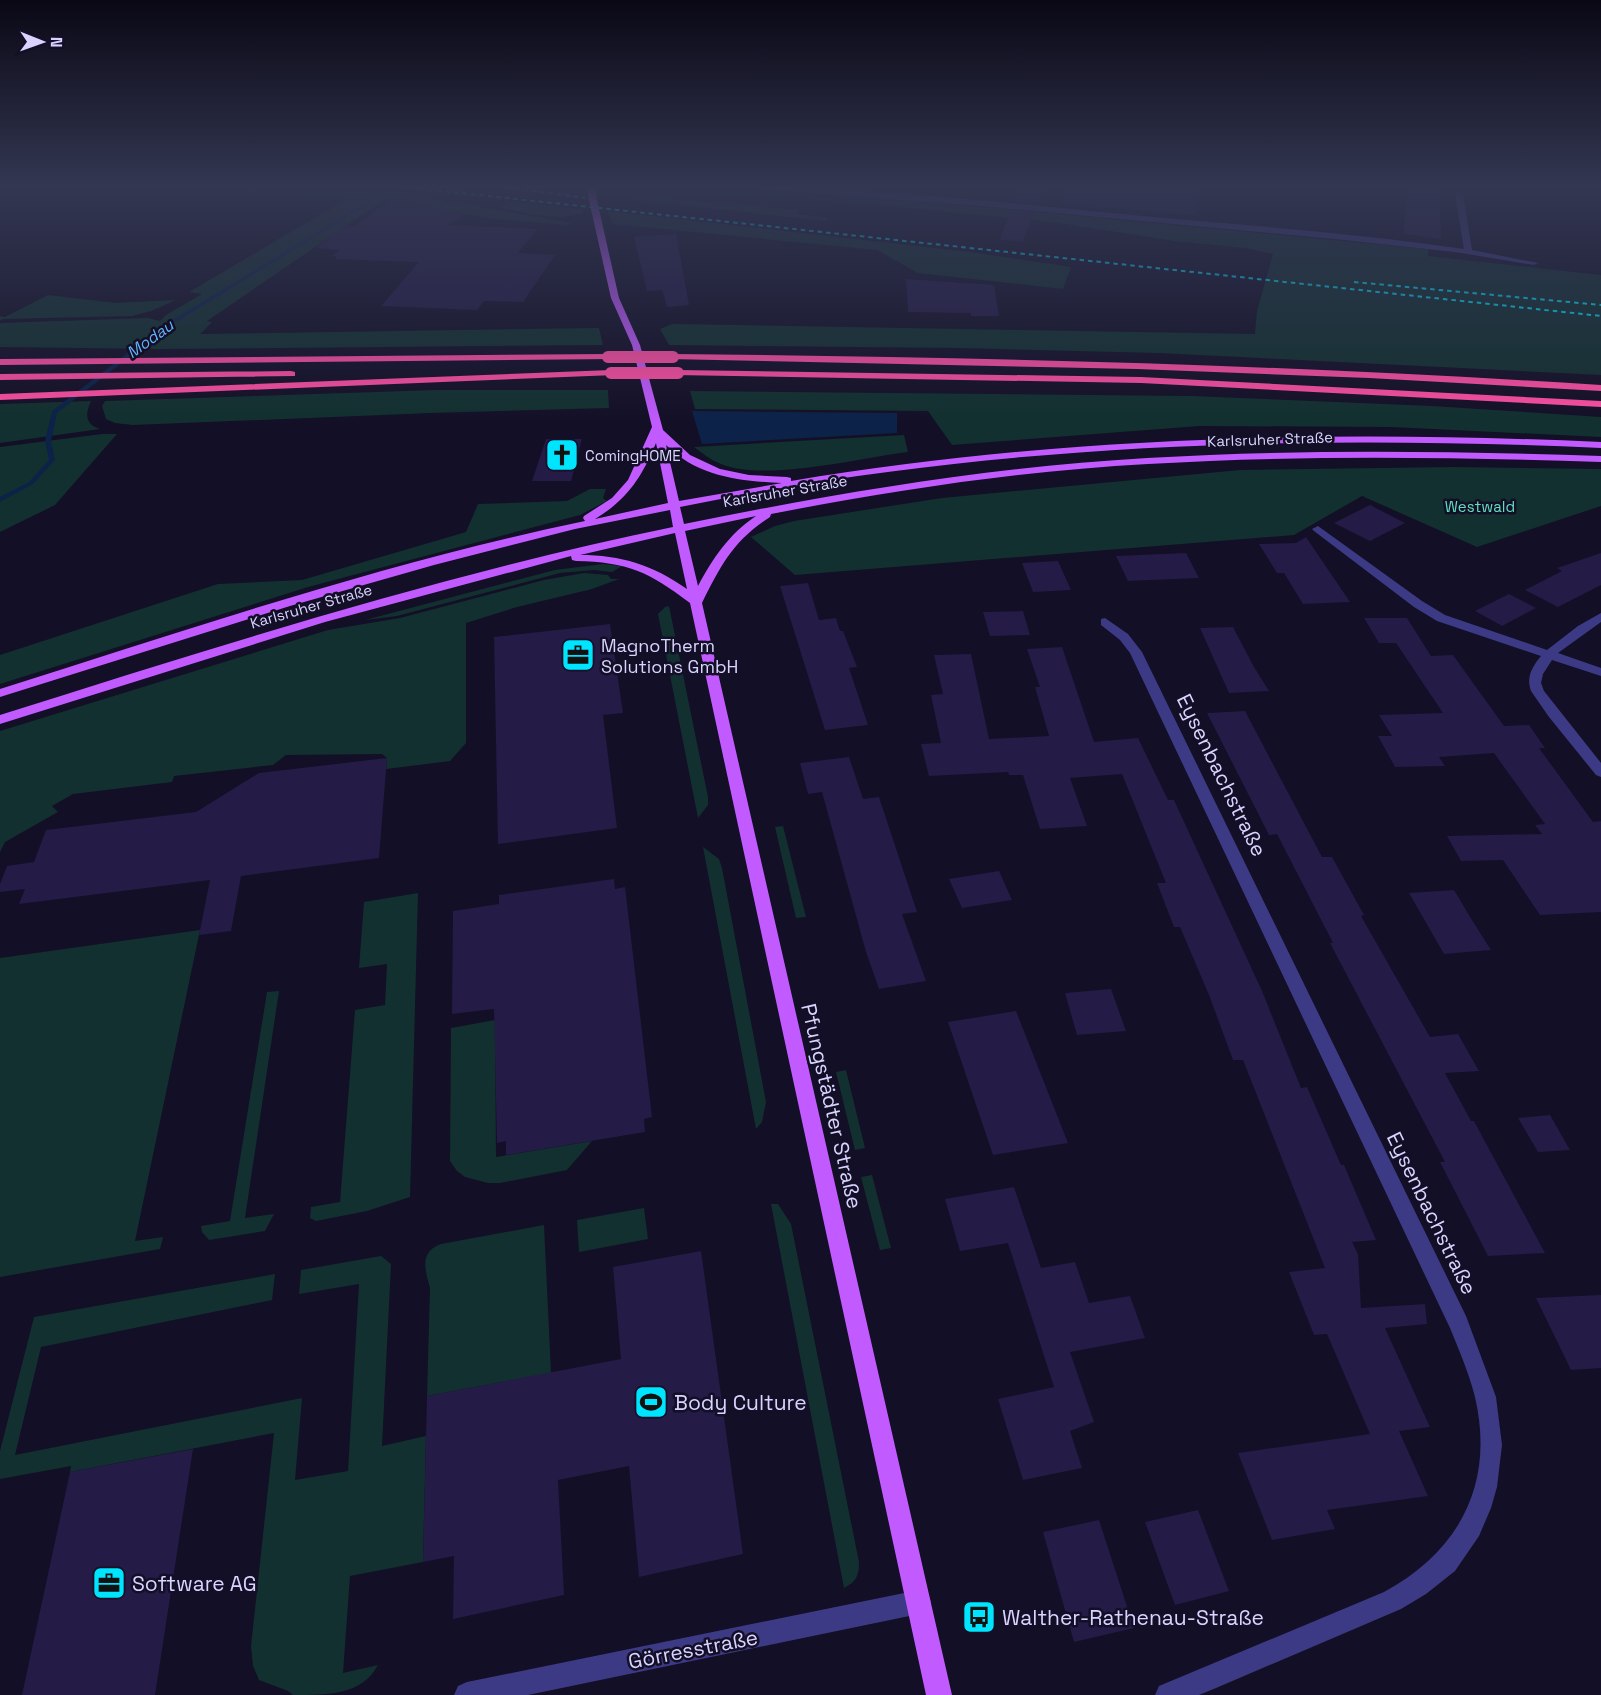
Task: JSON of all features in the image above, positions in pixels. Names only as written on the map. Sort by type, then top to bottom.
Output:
[{"type":"highway","points":[[0,362],[673,357],[1136,365],[1312,371],[1601,388]]},
{"type":"highway","points":[[0,397],[611,373]]},
{"type":"highway","points":[[0,377],[678,373],[1141,380],[1601,404]]},
{"type":"main road","points":[[607,265],[615,298],[636,345],[675,506]]},
{"type":"main road","points":[[656,429],[681,454],[699,466],[720,474],[747,478],[819,481]]},
{"type":"main road","points":[[573,526],[622,497],[636,480],[656,429]]},
{"type":"main road","name":"Karlsruher Straße","points":[[0,693],[293,602],[573,526],[819,481],[1007,456],[1190,442],[1376,438],[1601,445]]},
{"type":"main road","name":"Karlsruher Straße","points":[[0,720],[320,620],[550,558],[680,528],[881,490],[997,474],[1186,458],[1379,453],[1601,459]]},
{"type":"main road","name":"Pfungstädter Straße","points":[[675,506],[939,1695]]},
{"type":"main road","points":[[550,558],[599,557],[633,563],[663,576],[696,602],[714,565],[732,540],[775,510]]},
{"type":"street","points":[[1318,529],[1418,604],[1441,618],[1601,672]]},
{"type":"street","points":[[1601,617],[1573,634],[1549,656],[1537,672],[1535,684],[1538,691],[1601,772]]},
{"type":"street","name":"Eysenbachstraße","points":[[1105,622],[1130,644],[1150,681],[1458,1323],[1475,1365],[1490,1421],[1491,1449],[1485,1497],[1474,1524],[1461,1543],[1429,1578],[1374,1609],[1168,1695]]},
{"type":"street","name":"Görresstraße","points":[[467,1695],[919,1602]]},
{"type":"green space","points":[[235,265],[289,265],[207,321],[212,322],[200,334],[599,328],[603,345],[160,349],[0,347],[0,323],[148,318],[160,321],[166,315],[202,294],[189,292]]},
{"type":"green space","points":[[904,265],[1071,267],[1063,289],[918,273]]},
{"type":"green space","points":[[1270,265],[1511,265],[1601,275],[1601,375],[1160,353],[669,345],[660,329],[672,324],[1255,334],[1257,311]]},
{"type":"green space","points":[[48,295],[116,303],[176,300],[132,316],[3,319],[0,321],[0,316],[5,317]]},
{"type":"green space","points":[[436,390],[608,390],[609,408],[133,425],[115,423],[106,419],[102,406],[105,401]]},
{"type":"green space","points":[[690,391],[1192,396],[1432,406],[1601,417],[1601,437],[1391,427],[1200,426],[952,445],[928,411],[695,409]]},
{"type":"green space","points":[[91,401],[88,418],[91,424],[100,429],[0,443],[0,404]]},
{"type":"green space","points":[[117,434],[55,505],[0,532],[0,447]]},
{"type":"green space","points":[[904,435],[908,452],[786,470],[739,469],[721,464],[694,447]]},
{"type":"green space","name":"Westwald","points":[[1453,467],[1601,469],[1601,506],[1477,547],[1362,496],[1294,535],[795,575],[751,537],[775,526],[794,521],[942,498],[1240,470]]},
{"type":"green space","points":[[590,489],[606,489],[603,498],[607,501],[580,515],[308,587],[0,684],[0,655],[218,584],[302,580],[466,532],[478,504],[567,501]]},
{"type":"green space","points":[[603,564],[622,566],[612,572],[594,570],[560,573],[397,616],[365,620],[555,570]]},
{"type":"green space","points":[[584,573],[608,575],[611,579],[619,579],[592,589],[517,607],[466,623],[466,743],[450,761],[386,769],[387,758],[382,754],[286,755],[273,765],[174,776],[172,782],[73,794],[52,806],[58,812],[5,842],[0,852],[0,731],[328,630],[400,618],[544,580]]},
{"type":"green space","points":[[669,606],[708,797],[708,805],[698,818],[658,614]]},
{"type":"green space","points":[[783,826],[806,917],[796,918],[775,827]]},
{"type":"green space","points":[[703,847],[719,859],[722,868],[766,1102],[762,1122],[756,1129]]},
{"type":"green space","points":[[418,893],[410,1197],[367,1211],[316,1221],[310,1218],[311,1207],[340,1202],[355,1010],[385,1005],[387,964],[359,968],[364,902]]},
{"type":"green space","points":[[200,930],[135,1241],[163,1237],[160,1249],[0,1277],[0,958]]},
{"type":"green space","points":[[279,991],[245,1218],[274,1214],[265,1231],[209,1240],[202,1232],[201,1226],[230,1221],[267,992]]},
{"type":"green space","points":[[495,1020],[496,1157],[592,1141],[567,1170],[500,1183],[488,1183],[465,1177],[450,1161],[451,1028]]},
{"type":"green space","points":[[846,1070],[865,1148],[855,1150],[836,1072]]},
{"type":"green space","points":[[872,1175],[891,1248],[880,1250],[861,1177]]},
{"type":"green space","points":[[771,1204],[778,1204],[791,1224],[859,1562],[856,1578],[844,1588]]},
{"type":"green space","points":[[644,1208],[648,1239],[579,1252],[577,1220]]},
{"type":"green space","points":[[544,1225],[551,1373],[427,1396],[430,1288],[425,1262],[429,1252],[441,1244]]},
{"type":"green space","points":[[381,1256],[391,1264],[382,1446],[426,1436],[423,1562],[350,1576],[343,1673],[378,1665],[371,1675],[354,1688],[319,1695],[293,1695],[259,1680],[253,1666],[251,1646],[274,1433],[70,1472],[71,1466],[0,1479],[0,1451],[34,1317],[275,1274],[272,1300],[41,1347],[15,1455],[302,1398],[295,1480],[348,1471],[359,1284],[299,1294],[301,1270]]},
{"type":"water","points":[[692,411],[897,413],[897,433],[702,444]]},
{"type":"building","points":[[416,265],[548,265],[523,302],[484,301],[477,310],[381,306]]},
{"type":"building","points":[[641,265],[682,265],[689,305],[667,307],[662,290],[647,291]]},
{"type":"building","points":[[906,279],[994,285],[999,316],[908,312]]},
{"type":"building","points":[[546,439],[582,439],[571,481],[532,481]]},
{"type":"building","points":[[1370,505],[1405,523],[1370,541],[1334,523]]},
{"type":"building","points":[[1306,537],[1350,602],[1303,604],[1284,573],[1277,573],[1259,544],[1296,543]]},
{"type":"building","points":[[1186,553],[1199,578],[1128,581],[1116,556]]},
{"type":"building","points":[[1601,553],[1601,585],[1558,607],[1525,590],[1562,571],[1557,568]]},
{"type":"building","points":[[1058,561],[1071,590],[1033,592],[1022,563]]},
{"type":"building","points":[[808,583],[819,620],[836,618],[840,631],[843,631],[857,667],[849,668],[868,725],[825,730],[780,586]]},
{"type":"building","points":[[1509,594],[1536,608],[1502,626],[1475,611]]},
{"type":"building","points":[[1023,611],[1030,635],[990,636],[983,612]]},
{"type":"building","points":[[1364,618],[1407,618],[1431,656],[1453,655],[1504,726],[1529,725],[1545,748],[1539,748],[1593,822],[1601,821],[1601,912],[1540,915],[1503,860],[1461,861],[1447,836],[1542,834],[1535,825],[1545,824],[1494,753],[1439,757],[1445,766],[1395,767],[1378,736],[1392,736],[1379,715],[1443,713],[1396,643],[1379,643]]},
{"type":"building","points":[[610,624],[623,713],[603,715],[617,828],[498,844],[494,637]]},
{"type":"building","points":[[1233,627],[1269,691],[1229,693],[1200,628]]},
{"type":"building","points":[[1062,647],[1094,742],[1138,738],[1168,800],[1174,800],[1262,991],[1301,1088],[1307,1087],[1341,1165],[1344,1165],[1376,1240],[1352,1242],[1358,1254],[1361,1308],[1425,1304],[1427,1324],[1385,1328],[1430,1427],[1399,1431],[1428,1496],[1327,1510],[1335,1529],[1272,1540],[1238,1453],[1370,1434],[1327,1334],[1314,1335],[1289,1272],[1325,1268],[1243,1060],[1233,1060],[1180,927],[1174,927],[1157,883],[1166,883],[1122,774],[1070,778],[1087,826],[1040,829],[1023,775],[1009,775],[1008,772],[929,776],[921,744],[941,743],[931,695],[943,694],[934,655],[971,654],[989,739],[1049,736],[1035,687],[1040,687],[1027,649]]},
{"type":"building","points":[[1245,711],[1322,857],[1332,857],[1364,915],[1361,916],[1430,1037],[1458,1034],[1479,1071],[1445,1073],[1471,1121],[1474,1121],[1545,1253],[1488,1256],[1440,1162],[1445,1162],[1330,943],[1333,943],[1277,834],[1269,835],[1207,713]]},
{"type":"building","points":[[849,757],[863,799],[879,797],[917,912],[902,914],[926,981],[879,989],[866,952],[822,792],[808,794],[800,763]]},
{"type":"building","points":[[387,758],[379,858],[241,876],[231,931],[199,935],[210,880],[19,904],[25,889],[0,892],[0,884],[7,866],[34,862],[46,830],[196,812],[259,773]]},
{"type":"building","points":[[999,871],[1012,900],[962,908],[949,879]]},
{"type":"building","points":[[614,879],[615,889],[625,887],[652,1117],[644,1119],[645,1132],[506,1155],[506,1141],[497,1143],[494,1009],[452,1014],[453,911],[499,904],[499,895]]},
{"type":"building","points":[[1454,890],[1491,950],[1444,954],[1409,893]]},
{"type":"building","points":[[1111,989],[1126,1031],[1077,1035],[1065,993]]},
{"type":"building","points":[[1016,1011],[1068,1143],[993,1155],[948,1022]]},
{"type":"building","points":[[1550,1115],[1570,1150],[1538,1152],[1518,1118]]},
{"type":"building","points":[[1014,1187],[1041,1268],[1075,1262],[1089,1303],[1130,1296],[1145,1338],[1070,1352],[1094,1422],[1070,1431],[1082,1468],[1023,1480],[998,1399],[1054,1387],[1008,1243],[960,1251],[945,1199]]},
{"type":"building","points":[[701,1251],[743,1554],[639,1577],[629,1466],[558,1480],[564,1595],[453,1619],[454,1556],[423,1562],[427,1396],[621,1359],[613,1267]]},
{"type":"building","points":[[1601,1295],[1601,1368],[1571,1370],[1536,1298]]},
{"type":"building","name":"Software AG","points":[[193,1449],[155,1695],[22,1695],[70,1472]]},
{"type":"building","points":[[1198,1510],[1229,1591],[1175,1605],[1145,1522]]},
{"type":"building","points":[[1099,1520],[1134,1628],[1074,1642],[1043,1532]]},
{"type":"waterway","name":"Modau","points":[[0,500],[31,483],[52,460],[48,441],[54,412],[166,326],[266,265]]},
{"type":"railway","points":[[1129,265],[1601,316]]},
{"type":"railway","points":[[1354,282],[1601,305]]},
{"type":"place","name":"ComingHOME","points":[[562,455]]},
{"type":"place","name":"MagnoTherm Solutions GmbH","points":[[578,655]]},
{"type":"place","name":"Body Culture","points":[[651,1402]]},
{"type":"place","name":"Software AG","points":[[109,1583]]},
{"type":"place","name":"Walther-Rathenau-Straße","points":[[979,1617]]}]
